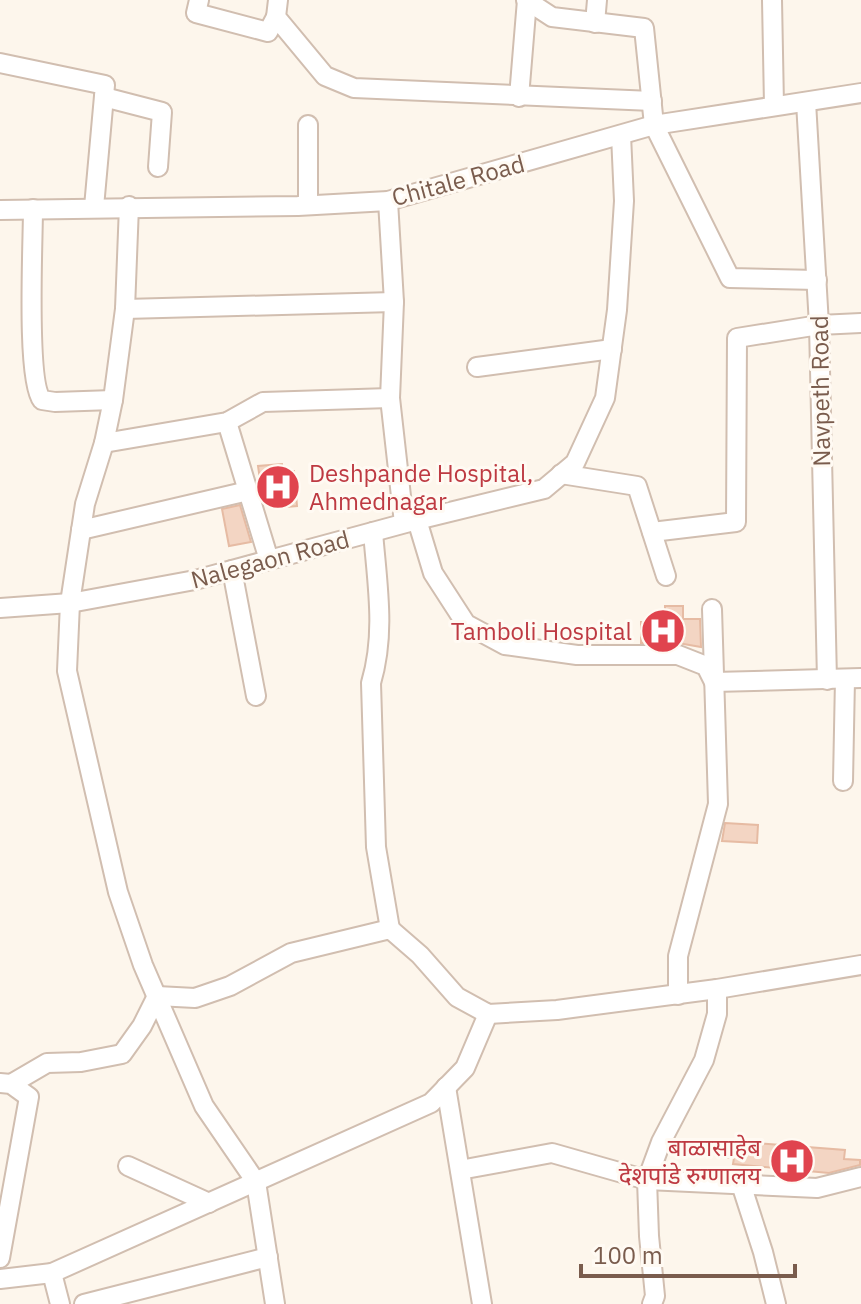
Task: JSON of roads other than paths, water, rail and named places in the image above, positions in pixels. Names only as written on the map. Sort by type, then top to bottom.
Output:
[{"type":"street","points":[[199,0],[196,13],[268,32],[277,8]]},
{"type":"street","points":[[519,97],[527,0],[552,17],[644,28],[654,125],[730,278],[817,280]]},
{"type":"street","points":[[595,23],[597,0]]},
{"type":"street","points":[[772,0],[774,105]]},
{"type":"street","points":[[277,8],[325,76],[354,88],[652,101]]},
{"type":"street","points":[[0,63],[105,85],[94,207]]},
{"type":"street","name":"Chitale Road","points":[[0,210],[388,201],[654,125],[861,93]]},
{"type":"street","points":[[104,97],[162,112],[158,167]]},
{"type":"street","name":"Navpeth Road","points":[[806,102],[844,679],[843,781]]},
{"type":"street","points":[[308,125],[308,205]]},
{"type":"street","name":"Nalegaon Road","points":[[0,608],[70,603],[195,580],[410,521],[544,489],[575,463],[605,398],[624,201],[621,135]]},
{"type":"street","points":[[388,201],[394,302],[390,398],[410,521],[433,573],[466,624],[505,645],[577,655],[678,655],[706,666],[714,682]]},
{"type":"street","points":[[129,206],[125,309],[113,400],[104,443],[85,504],[70,603],[67,671],[118,892],[143,965],[204,1106],[256,1182],[275,1304]]},
{"type":"street","points":[[33,209],[33,365],[37,394],[42,400],[55,402],[113,400]]},
{"type":"street","points":[[125,309],[394,302]]},
{"type":"street","points":[[652,532],[736,522],[737,338],[819,325],[861,323]]},
{"type":"street","points":[[477,367],[612,349]]},
{"type":"street","points":[[104,443],[227,422],[263,402],[390,398]]},
{"type":"street","points":[[227,422],[269,560]]},
{"type":"street","points":[[561,474],[637,486],[666,576]]},
{"type":"street","points":[[81,530],[248,491]]},
{"type":"street","points":[[373,532],[380,618],[378,661],[371,683],[376,847],[390,929],[420,955],[457,997],[488,1014],[557,1010],[678,995],[861,965]]},
{"type":"street","points":[[232,570],[256,696]]},
{"type":"street","points":[[678,995],[678,956],[718,804],[712,609]]},
{"type":"street","points":[[714,682],[844,679]]},
{"type":"street","points":[[157,996],[195,998],[230,986],[291,953],[390,929]]},
{"type":"street","points":[[652,1304],[655,1296],[647,1180],[661,1142],[704,1060],[717,1014],[717,989]]},
{"type":"street","points":[[6,1083],[47,1063],[81,1062],[122,1054],[142,1026],[157,996]]},
{"type":"street","points":[[0,1279],[52,1273],[431,1103],[465,1068],[488,1014]]},
{"type":"street","points":[[0,1258],[29,1097],[6,1083]]},
{"type":"street","points":[[446,1087],[482,1304]]},
{"type":"street","points":[[460,1170],[552,1153],[647,1180],[817,1188],[861,1177]]},
{"type":"street","points":[[128,1166],[209,1203]]},
{"type":"street","points":[[741,1184],[776,1304]]},
{"type":"street","points":[[84,1304],[268,1257]]},
{"type":"street","points":[[52,1273],[60,1304]]},
{"type":"place","name":"Deshpande Hospital, Ahmednagar","points":[[278,487]]},
{"type":"place","name":"Tamboli Hospital","points":[[663,631]]},
{"type":"place","name":"बाळासाहेब देशपांडे रुग्णालय","points":[[792,1161]]}]
